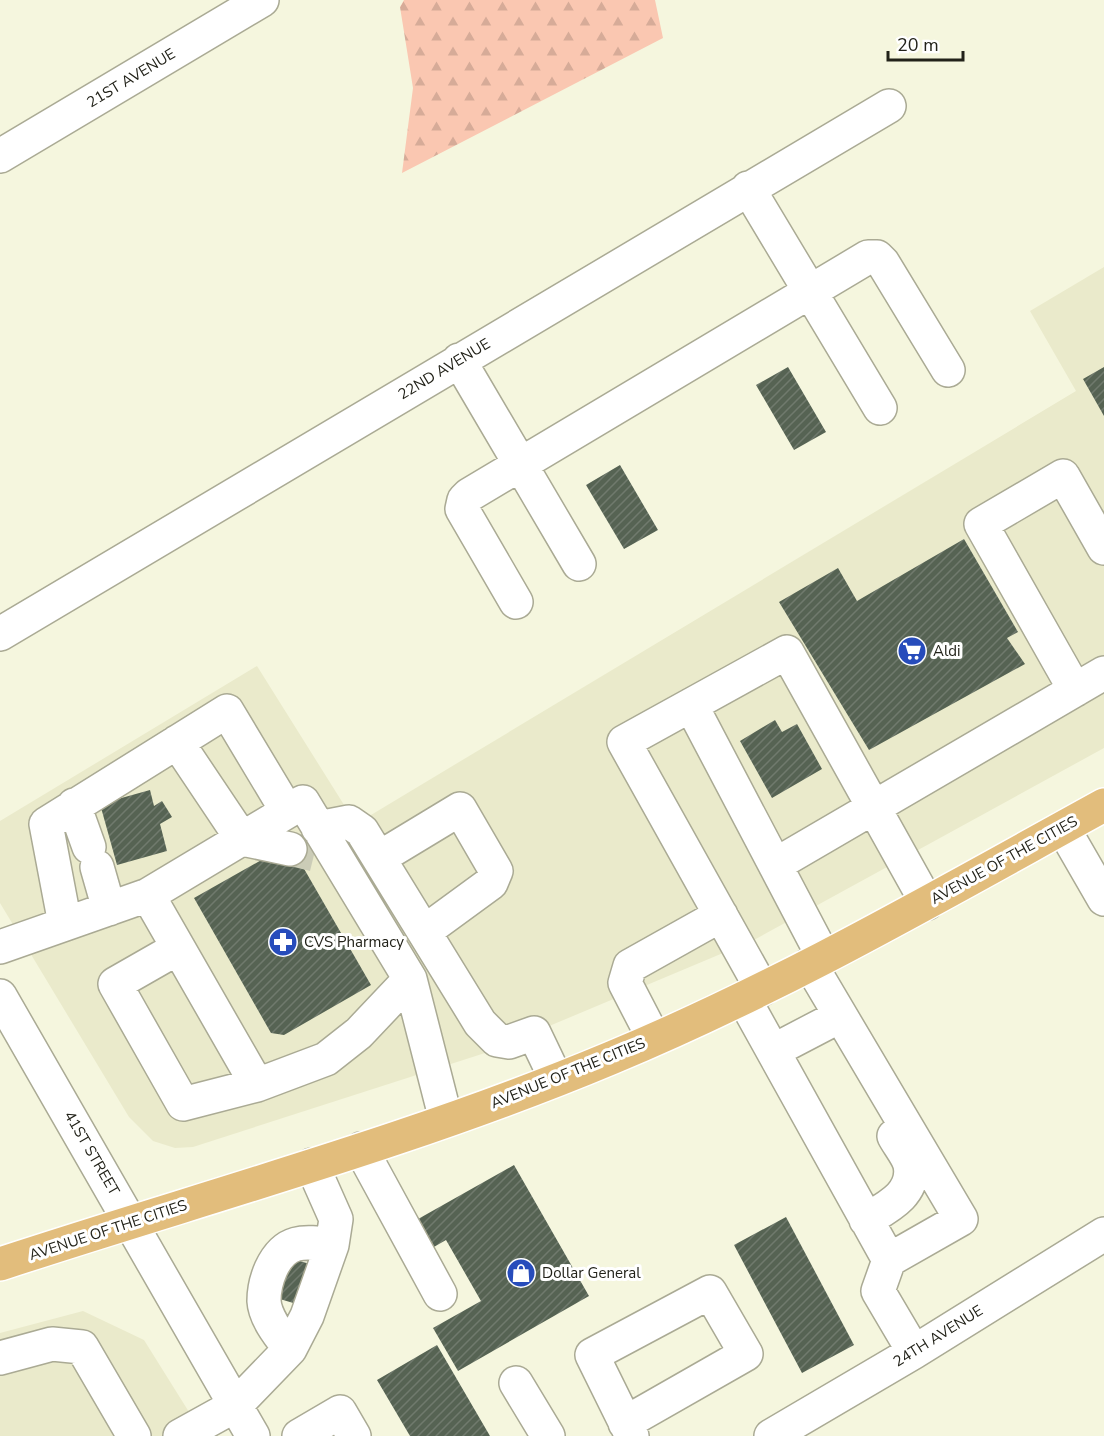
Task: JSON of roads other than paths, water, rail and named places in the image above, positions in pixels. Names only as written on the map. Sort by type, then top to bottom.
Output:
[{"type":"main road","name":"AVENUE OF THE CITIES","points":[[0,1264],[133,1223],[446,1120],[654,1039],[753,994],[817,961],[1104,805]]},
{"type":"street","name":"21ST AVENUE","points":[[0,156],[262,0]]},
{"type":"street","name":"22ND AVENUE","points":[[0,634],[889,106]]},
{"type":"street","points":[[748,188],[880,408]]},
{"type":"street","points":[[516,602],[462,508],[464,500],[469,495],[868,258],[877,257],[884,263],[948,370]]},
{"type":"street","points":[[459,360],[579,564]]},
{"type":"street","points":[[1075,690],[981,524],[1063,476],[1104,548]]},
{"type":"street","points":[[914,1352],[878,1291],[877,1239],[773,1050],[721,915],[624,742],[787,652],[927,903]]},
{"type":"street","points":[[776,865],[1104,673]]},
{"type":"street","points":[[691,705],[776,865],[847,1026],[961,1219],[877,1239]]},
{"type":"street","points":[[66,924],[46,824],[227,711],[287,811]]},
{"type":"street","points":[[177,742],[242,839],[315,848],[350,822],[362,831],[480,1023],[497,1040],[509,1042],[534,1033],[556,1079]]},
{"type":"street","points":[[0,947],[148,895],[303,802],[315,848],[410,979],[446,1120]]},
{"type":"street","points":[[74,805],[109,909]]},
{"type":"street","points":[[379,858],[460,809],[496,871],[491,883],[424,932]]},
{"type":"street","points":[[1063,828],[1104,899]]},
{"type":"street","points":[[148,895],[257,1085]]},
{"type":"street","points":[[654,1039],[625,983],[630,966],[721,915]]},
{"type":"street","points":[[178,948],[116,984],[183,1104],[257,1085],[326,1059],[359,1033],[410,979]]},
{"type":"street","name":"41ST STREET","points":[[0,996],[133,1223],[253,1436]]},
{"type":"street","points":[[773,1050],[847,1026]]},
{"type":"street","points":[[847,1026],[854,1067],[910,1165],[908,1185],[877,1239]]},
{"type":"street","points":[[361,1149],[440,1294]]},
{"type":"street","points":[[180,1436],[236,1405],[290,1349],[307,1316],[332,1245],[336,1219],[312,1165]]},
{"type":"street","name":"24TH AVENUE","points":[[771,1436],[914,1352],[1104,1234]]},
{"type":"street","points":[[290,1349],[273,1326],[264,1302],[269,1275],[278,1255],[292,1245],[309,1242],[332,1245]]},
{"type":"street","points":[[710,1292],[746,1354],[629,1429],[592,1355],[710,1292]]},
{"type":"street","points":[[0,1358],[52,1344],[82,1347],[134,1436]]},
{"type":"street","points":[[516,1383],[548,1436]]},
{"type":"street","points":[[300,1436],[340,1412],[354,1436]]},
{"type":"tunnel","points":[[290,849],[314,855]]},
{"type":"place","name":"Aldi","points":[[912,651]]},
{"type":"place","name":"CVS Pharmacy","points":[[283,942]]},
{"type":"place","name":"Dollar General","points":[[521,1273]]}]
